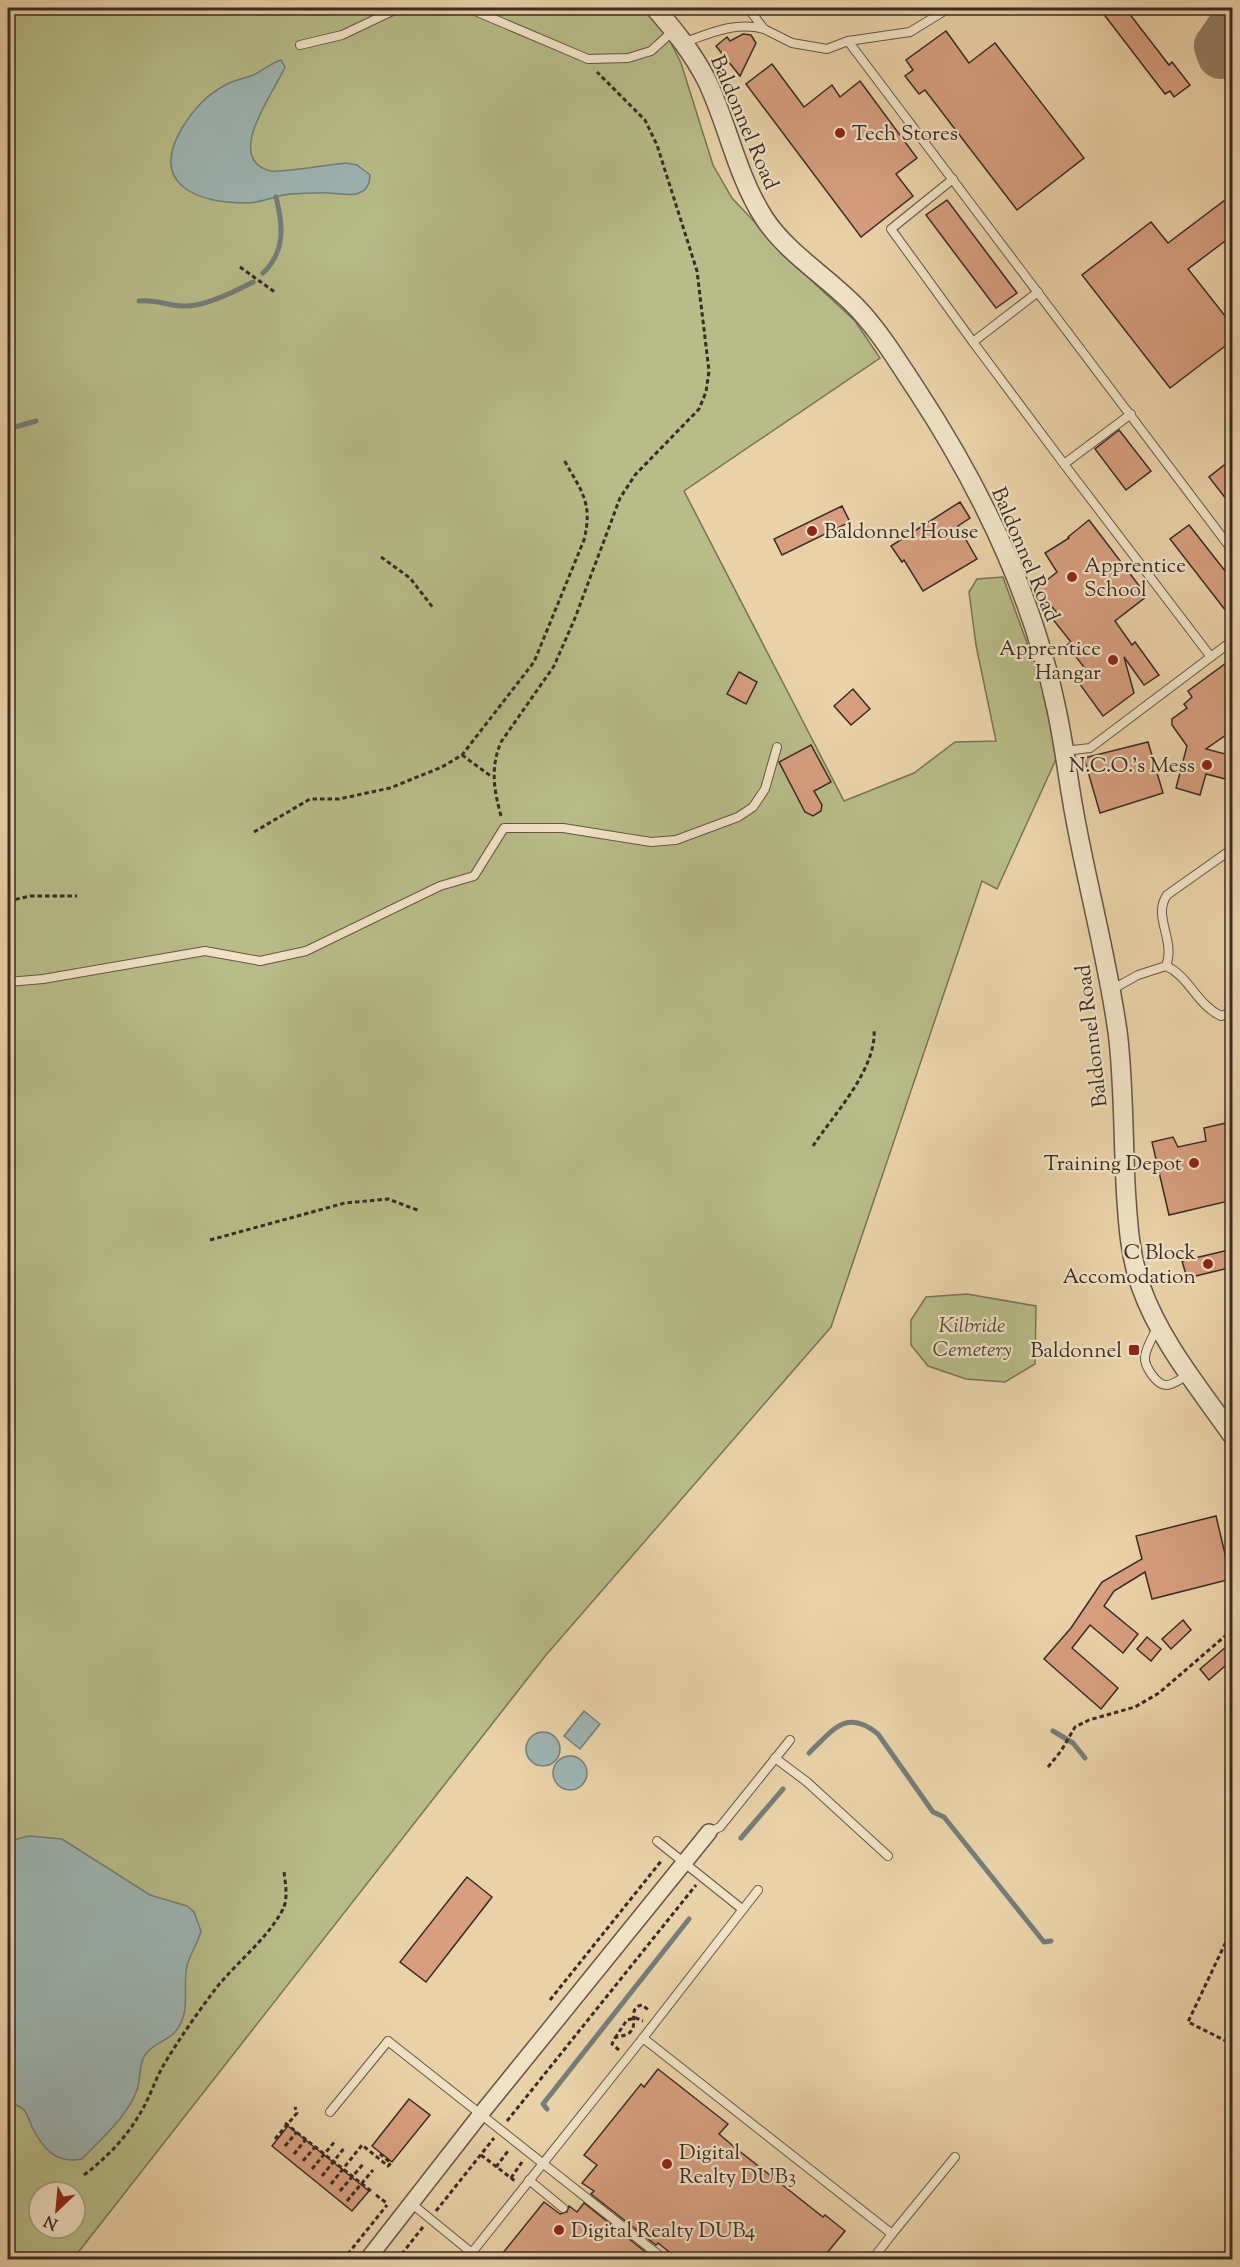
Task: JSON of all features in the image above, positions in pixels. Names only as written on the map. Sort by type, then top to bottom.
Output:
[{"type":"street","name":"Baldonnel Road","points":[[655,8],[679,36],[706,80],[747,189],[766,222],[790,247],[860,310],[889,348],[966,472],[1000,541],[1029,614],[1056,705],[1075,818],[1095,903],[1111,990],[1123,1087],[1124,1153],[1130,1247],[1141,1289],[1159,1325],[1190,1375],[1233,1435]]},
{"type":"street","points":[[367,2259],[480,2115],[709,1832]]},
{"type":"lane","points":[[300,45],[342,35],[399,8]]},
{"type":"lane","points":[[468,8],[588,59],[628,58],[651,51],[679,36],[744,25],[764,29],[792,43],[827,49],[848,41],[910,32],[949,8]]},
{"type":"lane","points":[[748,8],[764,29]]},
{"type":"lane","points":[[848,41],[1233,550]]},
{"type":"lane","points":[[953,179],[891,230],[1064,464],[1211,657]]},
{"type":"lane","points":[[973,342],[1038,292]]},
{"type":"lane","points":[[1064,464],[1131,414]]},
{"type":"lane","points":[[1064,751],[1090,748],[1233,641]]},
{"type":"lane","points":[[8,982],[43,979],[205,951],[260,961],[306,951],[440,886],[474,876],[504,828],[563,828],[651,842],[676,840],[738,817],[753,807],[765,789],[777,747]]},
{"type":"lane","points":[[1166,966],[1169,957],[1169,940],[1161,913],[1162,902],[1167,896],[1233,849]]},
{"type":"lane","points":[[1111,990],[1138,975],[1166,966],[1175,971],[1212,1012],[1221,1016],[1233,1012]]},
{"type":"lane","points":[[1159,1325],[1145,1354],[1145,1364],[1158,1382],[1163,1385],[1168,1386],[1190,1375]]},
{"type":"lane","points":[[709,1832],[720,1827],[790,1740]]},
{"type":"lane","points":[[776,1758],[807,1782],[888,1856]]},
{"type":"lane","points":[[657,1841],[742,1909]]},
{"type":"lane","points":[[412,2204],[469,2256],[758,1890]]},
{"type":"lane","points":[[643,2038],[892,2234]]},
{"type":"lane","points":[[330,2112],[388,2041],[665,2259]]},
{"type":"lane","points":[[872,2259],[955,2157]]},
{"type":"lane","points":[[529,2180],[564,2208]]},
{"type":"path","points":[[504,828],[493,778],[495,756],[501,742],[554,666],[575,618],[620,498],[635,475],[699,409],[706,392],[709,371],[697,271],[657,145],[645,120],[590,65],[588,59]]},
{"type":"path","points":[[240,267],[276,293]]},
{"type":"path","points":[[254,831],[310,799],[339,799],[390,788],[442,768],[462,755],[534,662],[584,540],[588,521],[587,508],[583,495],[564,460]]},
{"type":"path","points":[[381,557],[410,579],[434,609]]},
{"type":"path","points":[[462,755],[493,778]]},
{"type":"path","points":[[8,901],[30,896],[77,896]]},
{"type":"path","points":[[813,1146],[851,1093],[872,1050],[874,1029]]},
{"type":"path","points":[[210,1240],[345,1203],[388,1199],[420,1211]]},
{"type":"path","points":[[1048,1767],[1061,1751],[1075,1727],[1089,1720],[1135,1707],[1159,1693],[1224,1637],[1233,1632]]},
{"type":"path","points":[[84,2175],[122,2139],[139,2116],[162,2067],[186,2031],[218,1986],[284,1910],[286,1893],[284,1871]]},
{"type":"path","points":[[397,2259],[702,1876]]},
{"type":"path","points":[[1233,1929],[1188,2022],[1233,2044]]},
{"type":"path","points":[[615,2038],[629,2033],[633,2027],[633,2012],[639,2006],[642,2005],[659,2018]]},
{"type":"path","points":[[628,2057],[612,2044],[627,2020],[639,2019],[652,2027]]},
{"type":"path","points":[[275,2139],[286,2123],[297,2113],[294,2108]]},
{"type":"path","points":[[286,2123],[371,2191]]},
{"type":"path","points":[[285,2146],[297,2132]]},
{"type":"path","points":[[294,2154],[306,2139]]},
{"type":"path","points":[[312,2169],[336,2140]]},
{"type":"path","points":[[496,2167],[516,2141]]},
{"type":"path","points":[[331,2184],[362,2145],[388,2166],[391,2163],[380,2154]]},
{"type":"path","points":[[303,2161],[315,2147]]},
{"type":"path","points":[[322,2176],[345,2148]]},
{"type":"path","points":[[511,2178],[531,2152]]},
{"type":"path","points":[[480,2155],[502,2171]]},
{"type":"path","points":[[340,2191],[364,2163]]},
{"type":"path","points":[[347,2201],[374,2170]]},
{"type":"path","points":[[376,2195],[388,2204]]},
{"type":"green space","points":[[8,8],[644,8],[666,33],[681,63],[713,165],[732,198],[796,266],[855,321],[880,358],[684,491],[844,801],[914,773],[955,742],[996,741],[976,645],[969,592],[977,579],[1003,577],[1047,698],[1057,757],[997,889],[982,881],[831,1327],[546,1655],[73,2259],[8,2259]]},
{"type":"green space","name":"Kilbride Cemetery","points":[[967,1294],[1036,1306],[1035,1364],[1005,1382],[966,1379],[928,1366],[911,1345],[911,1320],[926,1297]]},
{"type":"water","points":[[281,60],[285,67],[263,107],[251,139],[251,153],[257,164],[271,171],[346,163],[357,165],[370,175],[366,188],[352,195],[291,194],[247,203],[229,202],[196,195],[184,187],[175,177],[171,164],[173,148],[191,115],[201,103],[220,88],[253,75]]},
{"type":"water","points":[[584,1711],[600,1724],[580,1749],[564,1736]]},
{"type":"water","points":[[543,1732],[555,1737],[560,1749],[555,1761],[543,1766],[531,1761],[526,1749],[531,1737]]},
{"type":"water","points":[[570,1756],[582,1761],[587,1773],[582,1785],[570,1790],[558,1785],[553,1773],[558,1761]]},
{"type":"water","points":[[29,1836],[62,1839],[150,1895],[187,1906],[194,1912],[201,1931],[187,1966],[185,2008],[180,2024],[175,2032],[145,2055],[133,2100],[113,2127],[82,2159],[65,2159],[51,2153],[36,2135],[24,2110],[8,2101],[8,1844],[13,1840]]},
{"type":"building","points":[[1099,8],[1125,8],[1169,65],[1172,62],[1190,85],[1174,97],[1170,91],[1165,94]]},
{"type":"building","points":[[946,31],[969,63],[995,43],[1084,158],[1017,210],[925,90],[919,94],[905,76],[913,70],[906,60]]},
{"type":"building","points":[[743,34],[751,35],[756,43],[740,76],[716,46],[727,37],[730,41]]},
{"type":"building","name":"Tech Stores","points":[[772,64],[804,107],[832,85],[840,97],[860,81],[917,158],[896,174],[913,196],[861,237],[746,84]]},
{"type":"building","points":[[1233,194],[1233,235],[1188,269],[1233,326],[1233,340],[1170,388],[1082,275],[1151,222],[1168,243]]},
{"type":"building","points":[[947,200],[1017,293],[996,308],[926,215]]},
{"type":"building","points":[[1119,430],[1151,471],[1126,490],[1095,449]]},
{"type":"building","points":[[1233,458],[1233,508],[1209,477]]},
{"type":"building","points":[[960,502],[970,518],[958,526],[977,559],[923,591],[904,560],[902,562],[891,546]]},
{"type":"building","name":"Baldonnel House","points":[[842,506],[850,522],[782,555],[774,539]]},
{"type":"building","points":[[1089,520],[1147,596],[1115,621],[1132,645],[1135,642],[1159,675],[1144,685],[1124,657],[1134,693],[1103,716],[1079,683],[1090,675],[1067,645],[1071,642],[1051,617],[1057,613],[1037,588],[1057,572],[1045,553],[1069,538]]},
{"type":"building","points":[[1189,525],[1233,581],[1233,620],[1170,539]]},
{"type":"building","points":[[1233,658],[1233,730],[1206,749],[1233,756],[1233,781],[1206,774],[1200,795],[1176,788],[1187,746],[1172,725],[1172,719],[1187,708],[1184,704],[1192,697],[1188,691]]},
{"type":"building","points":[[739,672],[757,682],[746,704],[727,694]]},
{"type":"building","points":[[853,689],[870,709],[851,725],[834,706]]},
{"type":"building","points":[[1148,742],[1163,793],[1100,813],[1084,758]]},
{"type":"building","points":[[811,745],[831,782],[814,791],[822,805],[821,811],[813,816],[805,812],[779,762]]},
{"type":"building","name":"Training Depot","points":[[1226,1123],[1233,1153],[1233,1200],[1169,1215],[1152,1142],[1173,1137],[1178,1147],[1206,1141],[1204,1128]]},
{"type":"building","name":"C Block Accomodation","points":[[1233,1249],[1233,1267],[1187,1278],[1182,1261]]},
{"type":"building","points":[[1216,1516],[1231,1579],[1152,1599],[1145,1572],[1114,1591],[1104,1606],[1138,1634],[1123,1653],[1090,1625],[1072,1648],[1118,1688],[1101,1709],[1044,1659],[1071,1628],[1102,1582],[1142,1559],[1136,1536]]},
{"type":"building","points":[[1183,1620],[1191,1630],[1171,1649],[1162,1639]]},
{"type":"building","points":[[1147,1637],[1161,1649],[1151,1661],[1137,1649]]},
{"type":"building","points":[[1233,1641],[1233,1659],[1209,1680],[1200,1669]]},
{"type":"building","points":[[467,1877],[492,1897],[426,1982],[400,1962]]},
{"type":"building","name":"Digital Realty DUB3","points":[[658,2069],[728,2124],[719,2134],[823,2217],[825,2215],[845,2231],[822,2259],[678,2259],[658,2243],[656,2245],[591,2194],[594,2191],[582,2183],[597,2165],[584,2155],[641,2084],[644,2087]]},
{"type":"building","points":[[409,2099],[430,2115],[392,2162],[372,2146]]},
{"type":"building","points":[[288,2126],[369,2191],[352,2211],[272,2146]]},
{"type":"building","name":"Digital Realty DUB4","points":[[544,2202],[560,2214],[567,2212],[569,2206],[577,2212],[584,2203],[648,2254],[644,2259],[498,2259]]},
{"type":"waterway","points":[[263,273],[276,256],[281,237],[276,197]]},
{"type":"waterway","points":[[139,301],[180,306],[202,304],[253,282]]},
{"type":"waterway","points":[[8,429],[36,421]]},
{"type":"waterway","points":[[809,1753],[840,1725],[857,1723],[867,1726],[878,1734],[933,1812],[944,1817],[1044,1942],[1051,1941]]},
{"type":"waterway","points":[[1053,1731],[1073,1743],[1085,1758]]},
{"type":"waterway","points":[[741,1838],[783,1789]]},
{"type":"waterway","points":[[547,2109],[543,2104],[689,1919]]},
{"type":"taxiway","points":[[1221,55],[1218,46],[1232,26]]},
{"type":"place","name":"Tech Stores","points":[[840,133]]},
{"type":"place","name":"Baldonnel House","points":[[812,531]]},
{"type":"place","name":"Apprentice School","points":[[1072,577]]},
{"type":"place","name":"Apprentice Hangar","points":[[1113,660]]},
{"type":"place","name":"N.C.O.'s Mess","points":[[1207,765]]},
{"type":"place","name":"Training Depot","points":[[1194,1163]]},
{"type":"place","name":"C Block Accomodation","points":[[1208,1264]]},
{"type":"place","name":"Baldonnel","points":[[1134,1350]]},
{"type":"place","name":"Digital Realty DUB3","points":[[667,2164]]},
{"type":"place","name":"Digital Realty DUB4","points":[[559,2230]]}]
